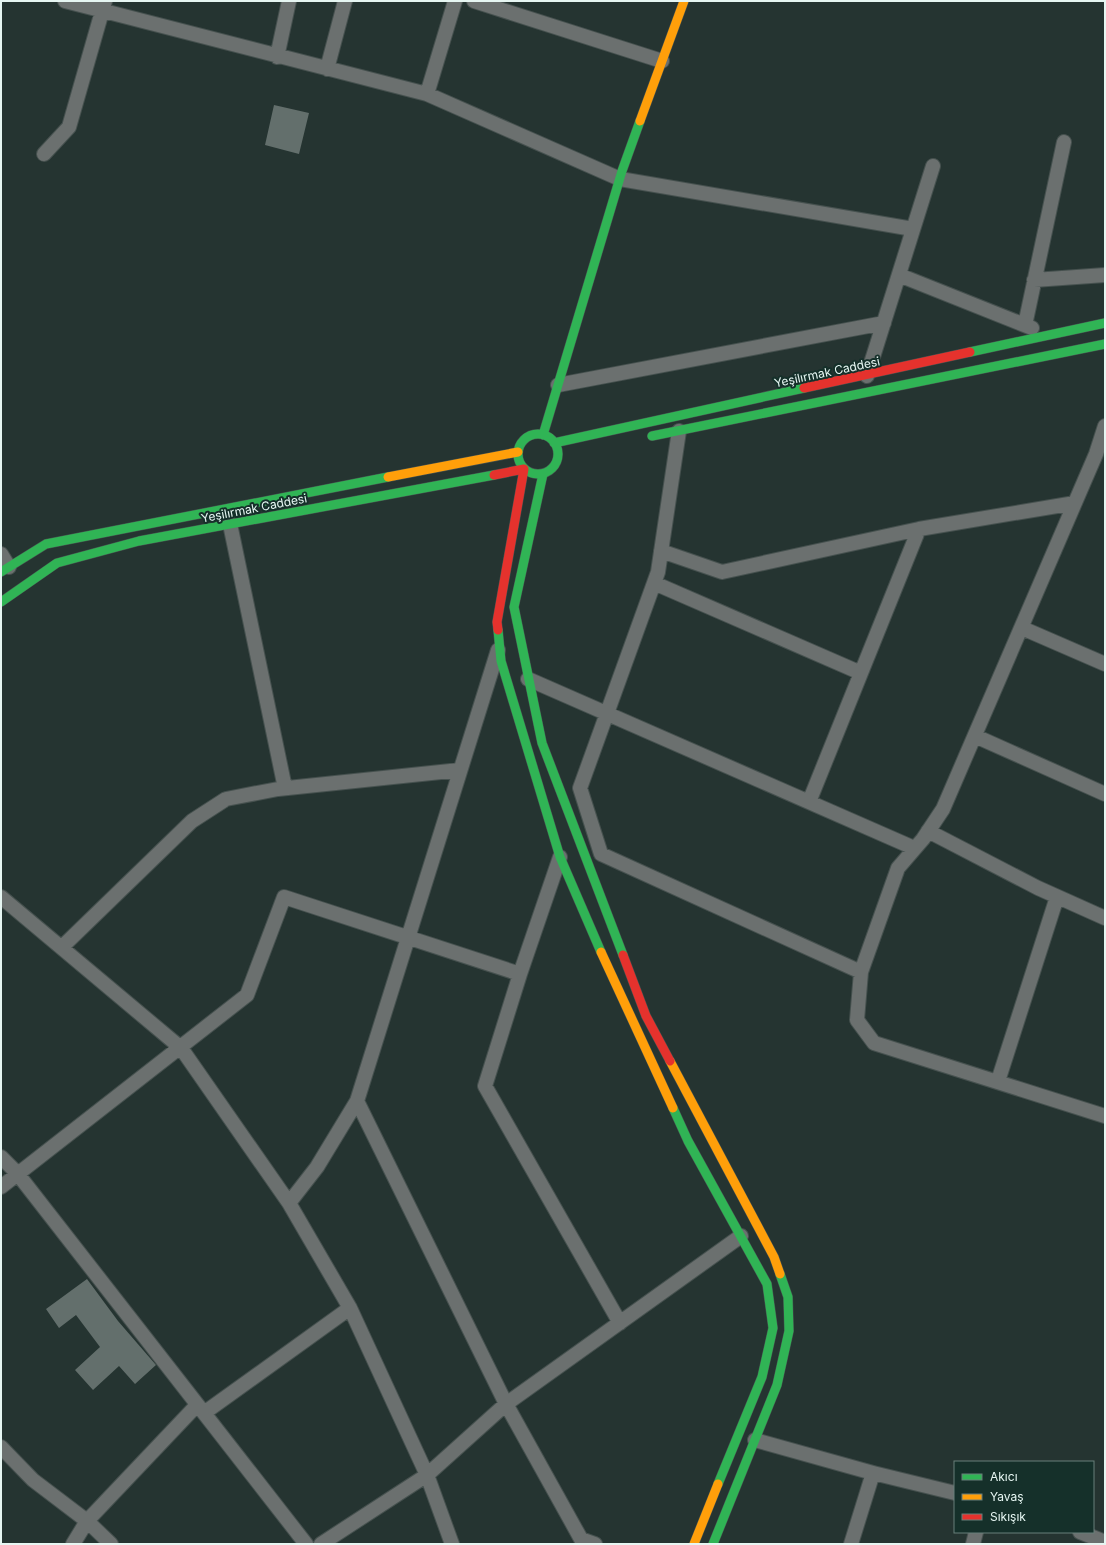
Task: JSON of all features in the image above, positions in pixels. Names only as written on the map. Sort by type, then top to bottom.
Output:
[{"type":"main road","points":[[543,435],[620,179],[684,1]]},
{"type":"main road","name":"Yeşilırmak Caddesi","points":[[554,443],[1105,323]]},
{"type":"main road","points":[[641,438],[1105,344]]},
{"type":"main road","points":[[524,470],[536,474],[542,474],[553,467],[562,454],[554,443],[543,435],[530,436],[520,445],[518,459],[524,470],[497,622],[500,661],[560,857],[606,963],[688,1141],[767,1284],[773,1328],[762,1377],[694,1544]]},
{"type":"main road","name":"Yeşilırmak Caddesi","points":[[5,569],[46,544],[518,452]]},
{"type":"main road","name":"Yeşilırmak Caddesi","points":[[1,602],[57,563],[139,541],[524,470]]},
{"type":"main road","points":[[542,474],[514,607],[542,743],[646,1016],[774,1257],[788,1297],[789,1331],[777,1385],[713,1544]]},
{"type":"street","points":[[65,1],[104,6],[277,57],[427,94],[620,179],[913,229]]},
{"type":"street","points":[[277,57],[289,1]]},
{"type":"street","points":[[327,69],[345,1]]},
{"type":"street","points":[[427,94],[455,1]]},
{"type":"street","points":[[474,1],[662,61]]},
{"type":"street","points":[[44,154],[69,128],[104,6]]},
{"type":"street","points":[[1025,325],[1064,142]]},
{"type":"street","points":[[867,376],[933,166]]},
{"type":"street","points":[[899,275],[1051,335]]},
{"type":"street","points":[[1034,280],[1105,275]]},
{"type":"street","points":[[558,385],[884,323]]},
{"type":"street","points":[[1105,426],[1096,454],[943,810],[898,868],[861,972],[857,1020],[874,1043],[1105,1116]]},
{"type":"street","points":[[679,431],[658,572],[580,788],[601,854],[861,972]]},
{"type":"street","points":[[661,551],[722,572],[920,529],[1075,503]]},
{"type":"street","points":[[230,524],[285,788]]},
{"type":"street","points":[[809,802],[920,529]]},
{"type":"street","points":[[1,554],[5,569]]},
{"type":"street","points":[[654,583],[861,672]]},
{"type":"street","points":[[1022,628],[1105,664]]},
{"type":"street","points":[[289,1204],[317,1167],[357,1101],[499,646]]},
{"type":"street","points":[[528,679],[914,848]]},
{"type":"street","points":[[975,736],[1105,794]]},
{"type":"street","points":[[62,947],[192,821],[226,799],[285,788],[460,770]]},
{"type":"street","points":[[928,831],[1057,897],[1105,918]]},
{"type":"street","points":[[560,857],[520,974],[485,1086],[620,1323]]},
{"type":"street","points":[[1,897],[181,1048],[289,1204],[350,1308],[427,1475],[452,1544]]},
{"type":"street","points":[[1,1187],[247,995],[284,897],[520,974]]},
{"type":"street","points":[[999,1078],[1057,897]]},
{"type":"street","points":[[357,1101],[506,1404],[581,1539],[595,1544]]},
{"type":"street","points":[[1,1157],[17,1173],[306,1544]]},
{"type":"street","points":[[325,1543],[427,1475],[506,1404],[741,1236]]},
{"type":"street","points":[[72,1544],[87,1521],[200,1409],[350,1308]]},
{"type":"street","points":[[755,1440],[873,1473],[954,1493]]},
{"type":"street","points":[[1,1448],[33,1480],[87,1521],[111,1544]]},
{"type":"street","points":[[851,1544],[873,1473]]},
{"type":"street","points":[[973,1544],[976,1533]]},
{"type":"street","points":[[1082,1533],[1105,1542]]},
{"type":"building","points":[[274,105],[309,113],[299,154],[265,145]]},
{"type":"building","points":[[87,1279],[118,1321],[156,1365],[135,1384],[119,1366],[93,1390],[75,1370],[100,1347],[76,1315],[59,1328],[46,1309]]},
{"type":"traffic: fast","points":[[543,435],[622,171],[640,121]]},
{"type":"traffic: fast","points":[[970,352],[1105,323]]},
{"type":"traffic: fast","points":[[652,436],[1105,344]]},
{"type":"traffic: fast","points":[[554,443],[804,388]]},
{"type":"traffic: fast","points":[[538,434],[546,436],[552,440],[556,446],[558,454],[556,462],[552,468],[546,472],[538,474],[530,472],[524,468],[520,462],[518,454],[520,446],[524,440],[530,436],[538,434]]},
{"type":"traffic: fast","points":[[543,474],[514,607],[542,743],[623,955]]},
{"type":"traffic: fast","points":[[1,602],[57,563],[139,541],[494,475]]},
{"type":"traffic: fast","points":[[1,572],[46,544],[388,477]]},
{"type":"traffic: fast","points":[[498,630],[501,661],[560,857],[601,952]]},
{"type":"traffic: fast","points":[[673,1108],[688,1141],[767,1284],[773,1328],[762,1377],[718,1484]]},
{"type":"traffic: fast","points":[[713,1544],[777,1385],[789,1331],[788,1297],[780,1274]]},
{"type":"traffic: slow","points":[[640,121],[684,1]]},
{"type":"traffic: slow","points":[[388,477],[518,452]]},
{"type":"traffic: slow","points":[[601,952],[673,1108]]},
{"type":"traffic: slow","points":[[670,1061],[774,1257],[780,1274]]},
{"type":"traffic: slow","points":[[694,1544],[718,1484]]},
{"type":"traffic: jam","points":[[804,388],[970,352]]},
{"type":"traffic: jam","points":[[494,475],[524,469],[497,622],[498,630]]},
{"type":"traffic: jam","points":[[623,955],[646,1016],[670,1061]]}]
